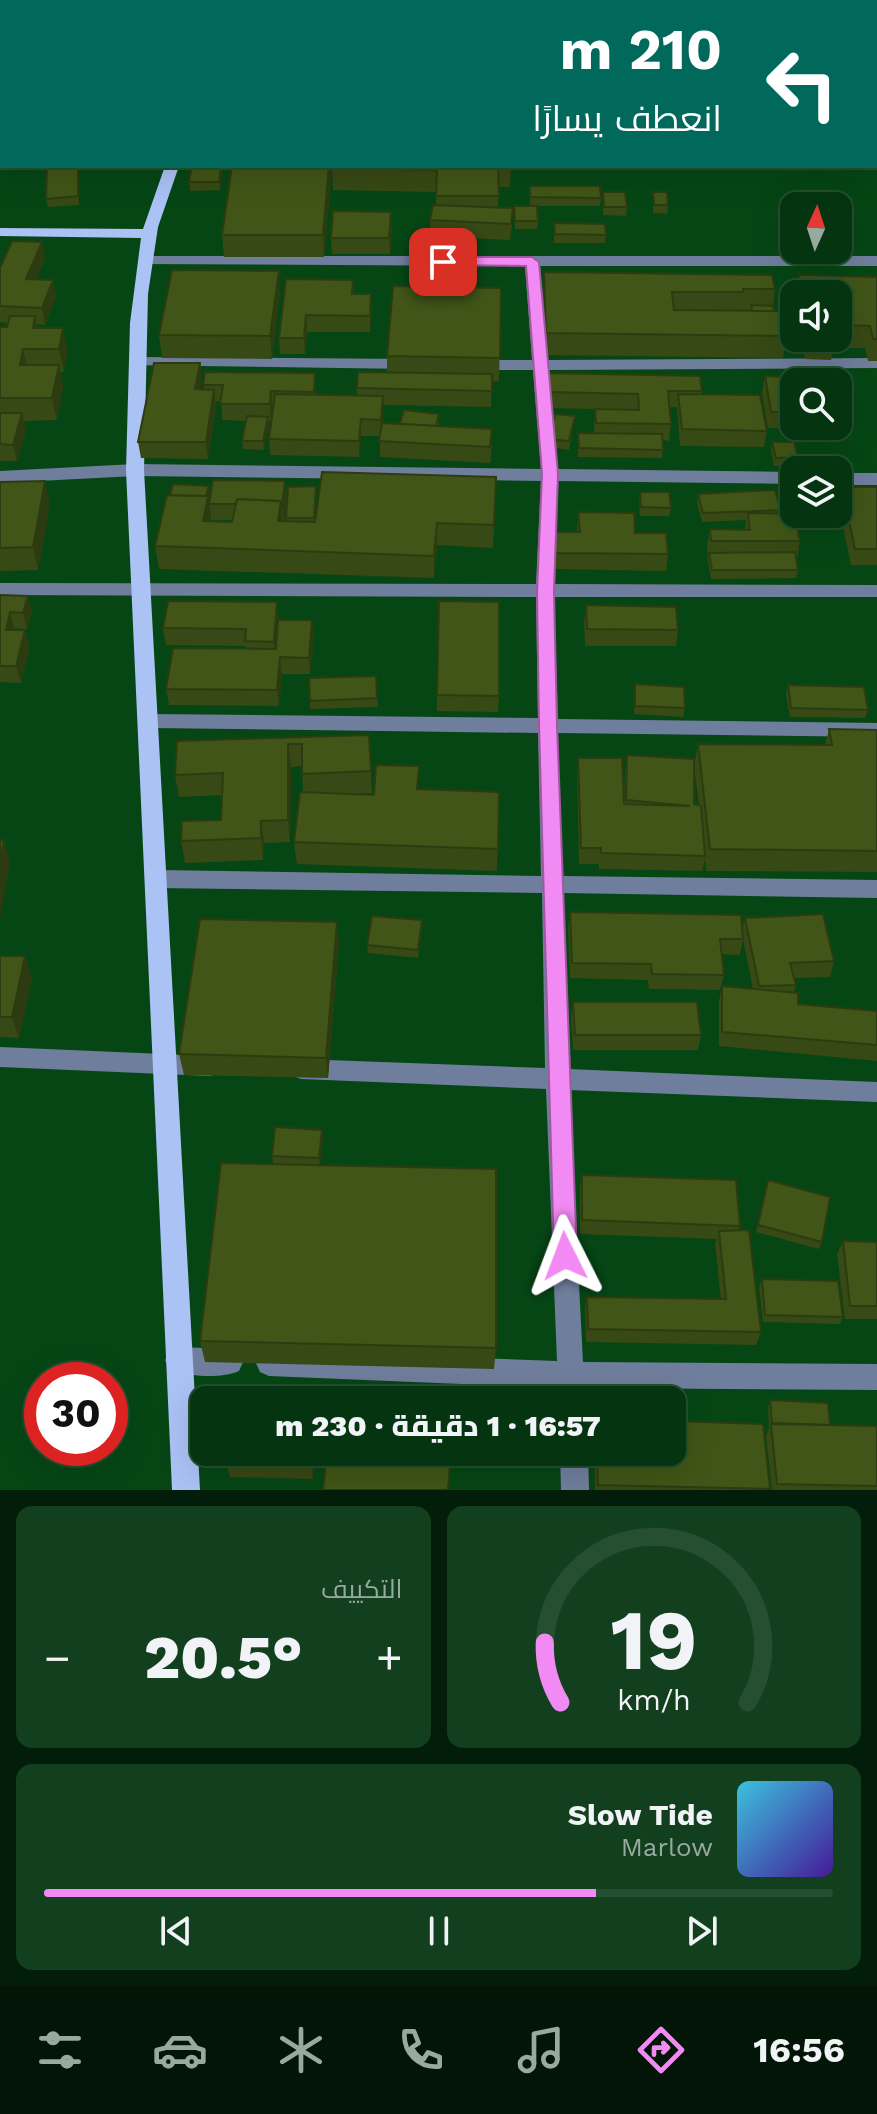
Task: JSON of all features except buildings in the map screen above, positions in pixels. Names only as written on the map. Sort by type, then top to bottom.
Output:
[{"type":"main road","points":[[171,168],[149,234],[145,261],[135,362],[135,470],[150,721],[186,1490]]},
{"type":"main road","points":[[0,232],[18,238],[149,234]]},
{"type":"street","points":[[145,261],[877,261]]},
{"type":"street","points":[[532,262],[550,474],[545,592],[548,725],[557,1079],[571,1386]]},
{"type":"street","points":[[135,362],[431,365]]},
{"type":"street","points":[[462,365],[877,363]]},
{"type":"street","points":[[0,477],[135,470],[780,478]]},
{"type":"street","points":[[852,479],[877,479]]},
{"type":"street","points":[[0,589],[877,591]]},
{"type":"street","points":[[150,721],[877,730]]},
{"type":"street","points":[[157,879],[877,889]]},
{"type":"street","points":[[0,1057],[227,1066]]},
{"type":"street","points":[[274,1068],[877,1092]]},
{"type":"street","points":[[178,1360],[556,1386]]},
{"type":"street","points":[[602,1386],[877,1377]]},
{"type":"street","points":[[574,1466],[575,1490]]},
{"type":"route","points":[[443,262],[532,262],[550,474],[545,592],[557,1079],[565,1256]]}]
